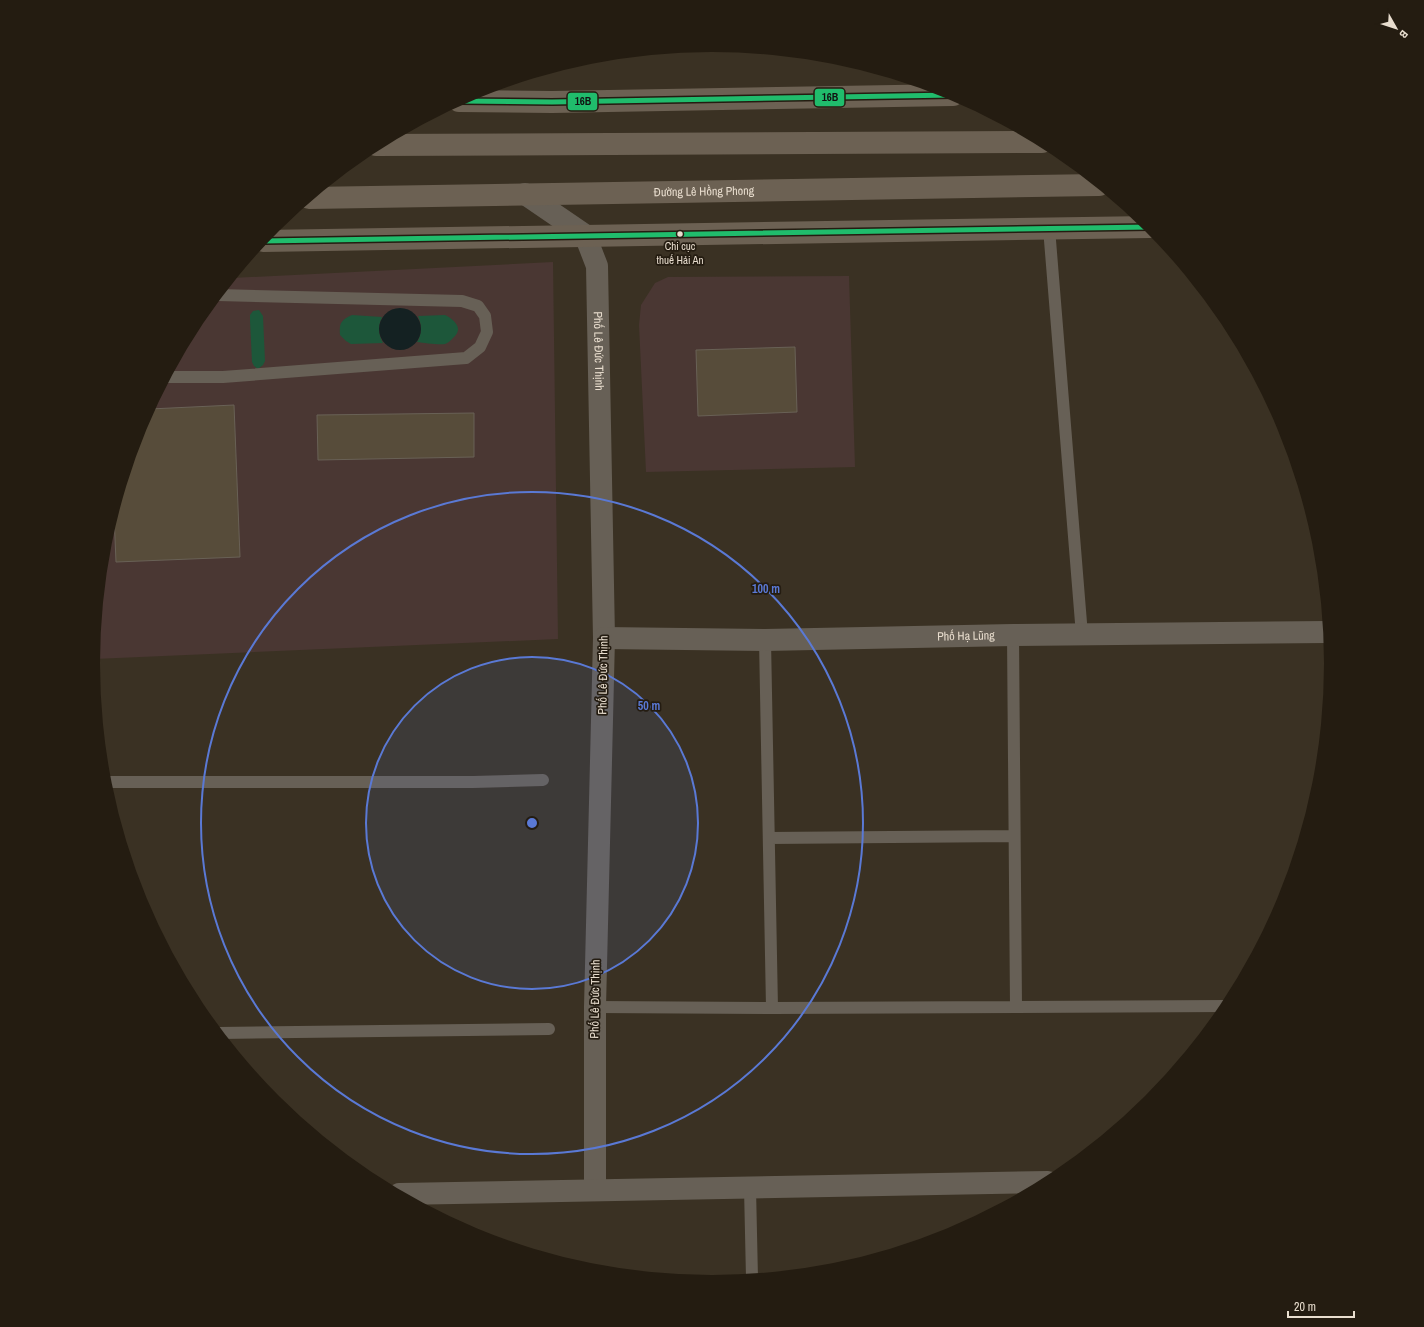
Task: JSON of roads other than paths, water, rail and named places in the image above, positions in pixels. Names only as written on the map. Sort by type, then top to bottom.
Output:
[{"type":"main road","points":[[473,101],[552,102],[937,95]]},
{"type":"main road","points":[[388,145],[1031,142]]},
{"type":"main road","name":"Đường Lê Hồng Phong","points":[[316,198],[1091,184]]},
{"type":"main road","points":[[270,241],[1140,227]]},
{"type":"street","points":[[524,194],[585,235]]},
{"type":"street","name":"Phố Lê Đức Thịnh","points":[[585,235],[597,266],[604,638],[595,1007],[594,1190]]},
{"type":"street","name":"Phố Hạ Lũng","points":[[604,638],[765,640],[1013,635],[1322,632]]},
{"type":"street","points":[[408,1194],[1035,1182]]},
{"type":"lane","points":[[1049,228],[1082,635]]},
{"type":"lane","points":[[172,377],[223,377],[466,358],[480,347],[486,332],[485,316],[478,306],[462,301],[224,295]]},
{"type":"lane","points":[[1013,635],[1016,1006]]},
{"type":"lane","points":[[765,640],[772,1008]]},
{"type":"lane","points":[[112,782],[473,782],[543,780]]},
{"type":"lane","points":[[769,838],[1014,836]]},
{"type":"lane","points":[[595,1007],[772,1008],[1218,1006]]},
{"type":"lane","points":[[226,1034],[549,1029]]},
{"type":"lane","points":[[750,1188],[752,1274]]},
{"type":"place","name":"Chi cục thuế Hải An","points":[[680,234]]}]
